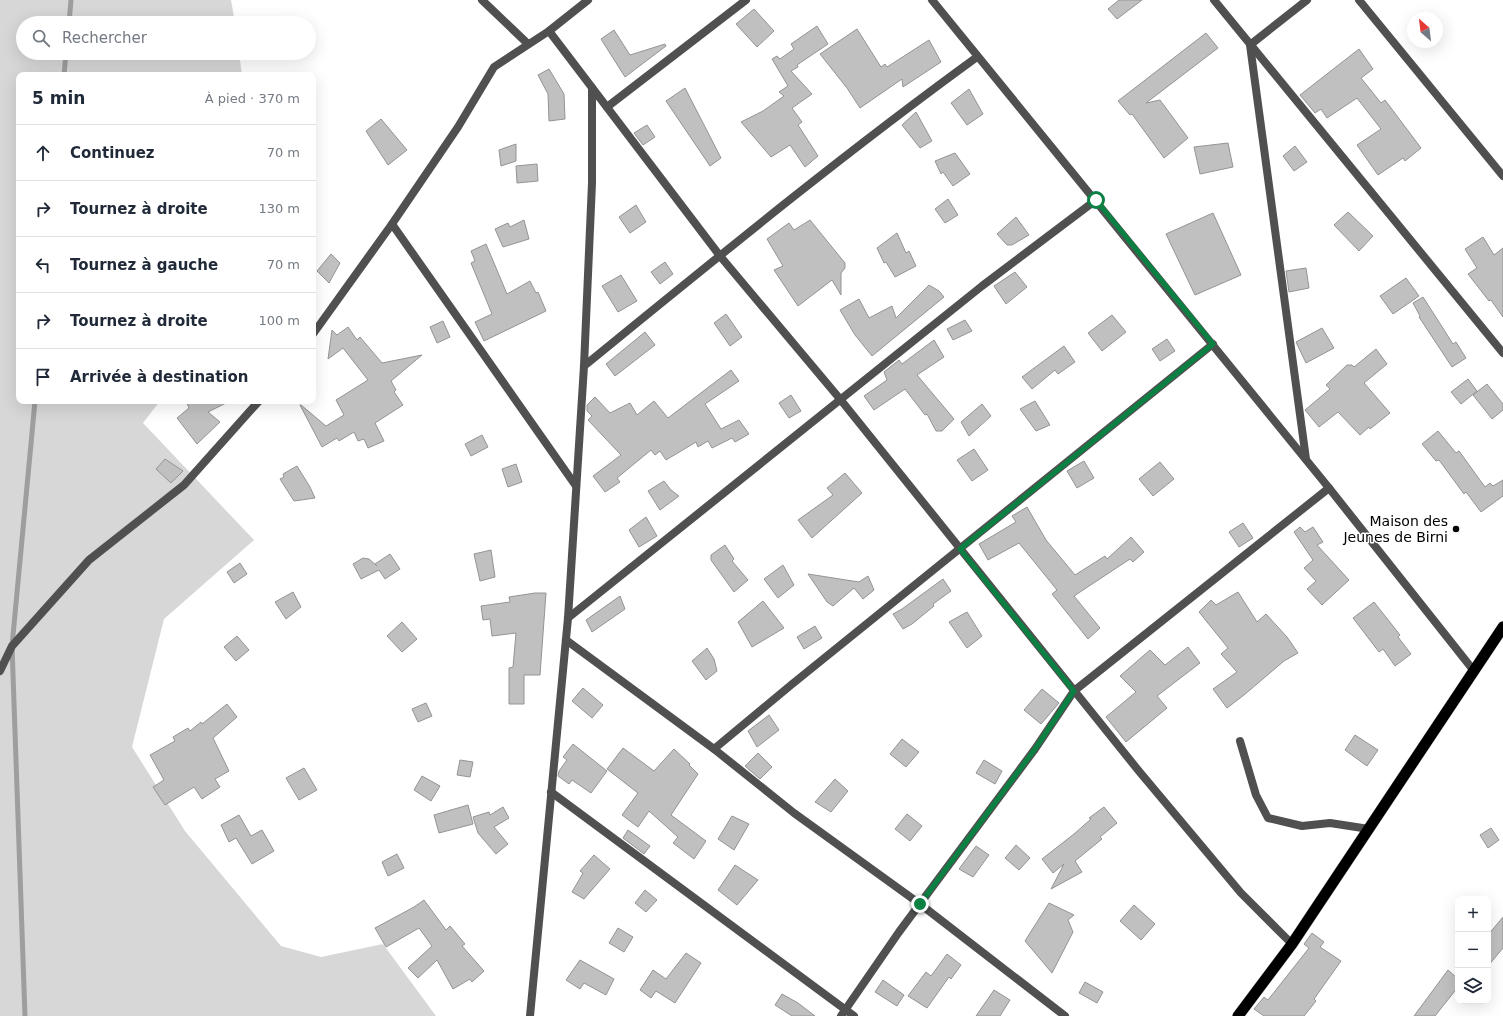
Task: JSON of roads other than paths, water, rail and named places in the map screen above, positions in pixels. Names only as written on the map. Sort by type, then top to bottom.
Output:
[{"type":"highway","points":[[1238,1016],[1292,944],[1503,627]]},
{"type":"street","points":[[482,0],[528,44]]},
{"type":"street","points":[[316,330],[392,224],[458,127],[494,67],[549,31],[588,0]]},
{"type":"street","points":[[607,107],[746,0]]},
{"type":"street","points":[[932,0],[1306,459],[1474,671]]},
{"type":"street","points":[[1214,0],[1503,353]]},
{"type":"street","points":[[1250,45],[1306,0]]},
{"type":"street","points":[[1359,0],[1503,176]]},
{"type":"street","points":[[549,31],[720,256],[840,399],[1074,691],[1241,893],[1292,944]]},
{"type":"street","points":[[1250,45],[1294,358],[1306,459]]},
{"type":"street","points":[[584,366],[918,99],[977,57]]},
{"type":"street","points":[[530,1016],[568,618],[584,366],[592,183],[592,88]]},
{"type":"street","points":[[568,618],[1029,249],[1096,200]]},
{"type":"street","points":[[392,224],[576,486]]},
{"type":"street","points":[[714,749],[1213,344]]},
{"type":"street","points":[[0,671],[12,646],[88,560],[184,485],[256,404]]},
{"type":"street","points":[[843,1013],[920,904],[1035,749],[1074,691],[1329,488]]},
{"type":"street","points":[[566,640],[714,749],[794,813],[920,904],[1065,1016]]},
{"type":"street","points":[[1240,741],[1256,795],[1268,818],[1302,826],[1330,823],[1369,829]]},
{"type":"street","points":[[551,792],[843,1013],[854,1016]]},
{"type":"waterway","points":[[70,16],[71,0]]},
{"type":"waterway","points":[[64,72],[65,60]]},
{"type":"waterway","points":[[25,1016],[12,646],[35,404]]},
{"type":"place","name":"Maison des Jeunes de Birni","points":[[1456,529]]}]
